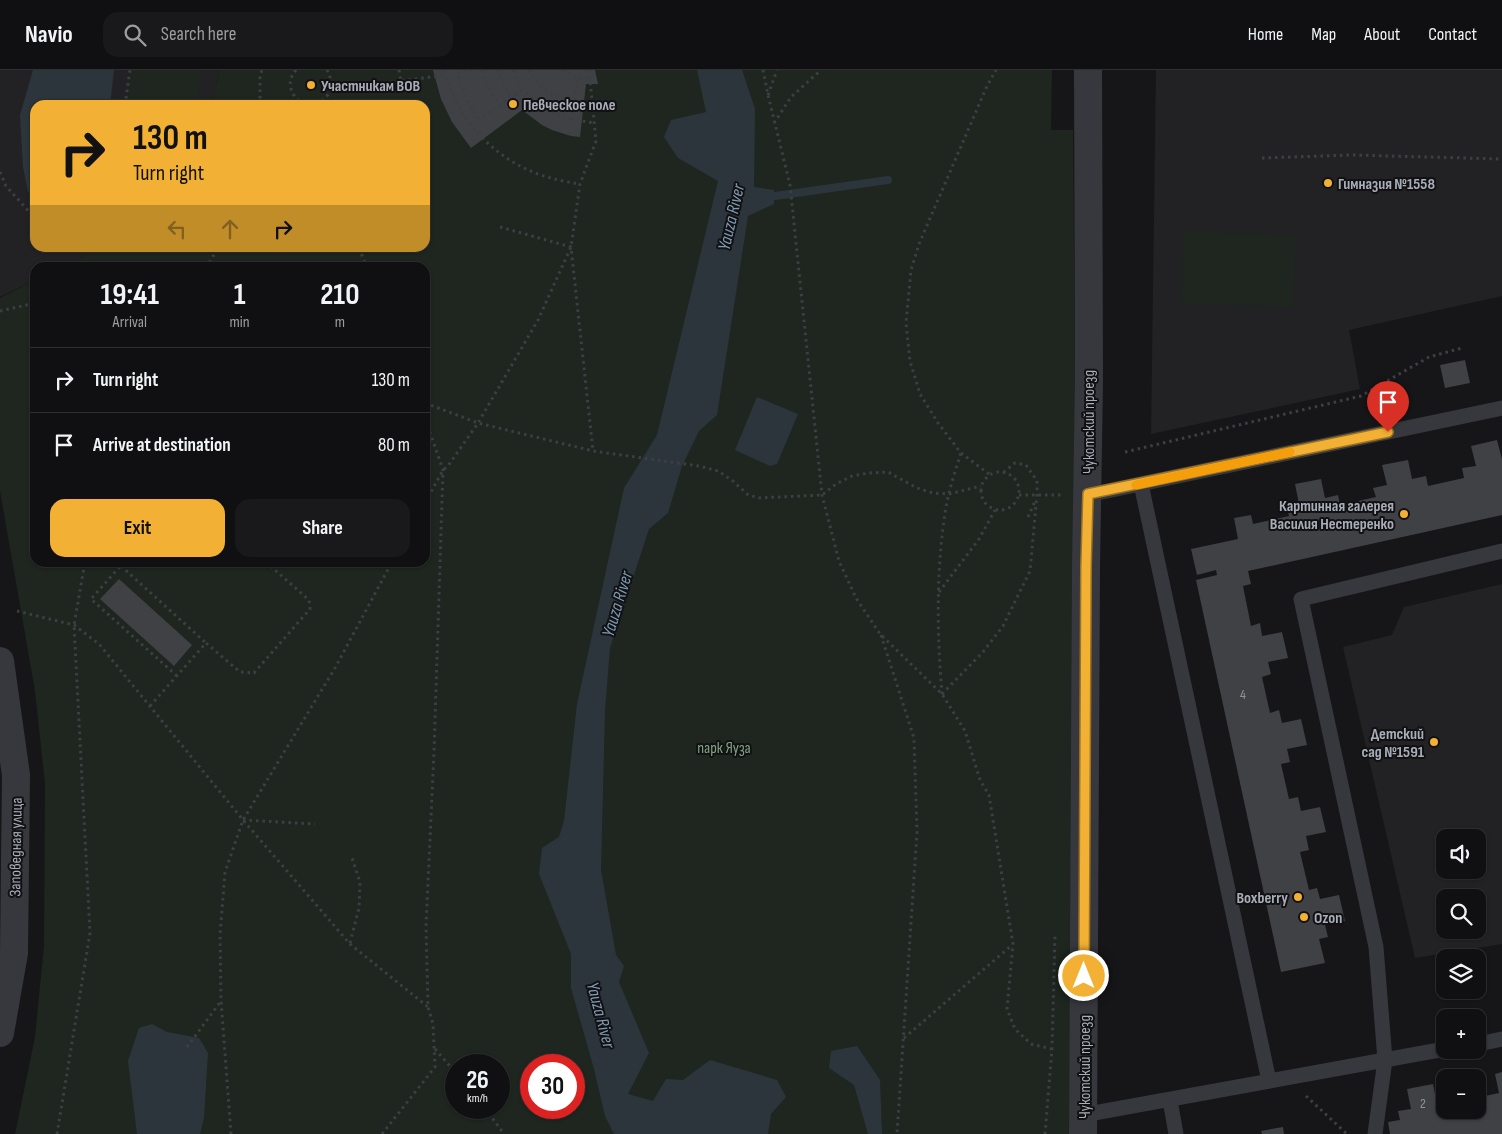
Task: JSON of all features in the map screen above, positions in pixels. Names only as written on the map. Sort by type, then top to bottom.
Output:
[{"type":"street","name":"Чукотский проезд","points":[[1083,1124],[1088,494],[1088,70]]},
{"type":"street","name":"Заповедная улица","points":[[0,661],[16,775],[14,953],[0,1033]]},
{"type":"lane","points":[[1088,494],[1502,408]]},
{"type":"lane","points":[[1141,484],[1269,1081]]},
{"type":"lane","points":[[1375,1134],[1385,1060],[1376,947],[1301,599],[1502,551]]},
{"type":"lane","points":[[1486,1042],[1502,1039]]},
{"type":"lane","points":[[1083,1124],[1170,1100],[1436,1051]]},
{"type":"lane","points":[[1170,1100],[1176,1134]]},
{"type":"path","points":[[126,100],[130,70]]},
{"type":"path","points":[[260,100],[260,76],[262,70]]},
{"type":"path","points":[[296,70],[292,74],[291,88],[298,100]]},
{"type":"path","points":[[324,100],[331,90],[332,83],[327,70]]},
{"type":"path","points":[[399,70],[400,81]]},
{"type":"path","points":[[445,70],[463,113],[491,147],[514,163],[539,175],[580,184]]},
{"type":"path","points":[[473,70],[457,73],[468,102],[479,119],[524,89]]},
{"type":"path","points":[[481,70],[499,105]]},
{"type":"path","points":[[497,70],[511,97]]},
{"type":"path","points":[[513,70],[534,102],[543,108],[572,120],[596,123]]},
{"type":"path","points":[[529,70],[540,86],[549,93],[575,105]]},
{"type":"path","points":[[562,70],[578,78],[590,79]]},
{"type":"path","points":[[589,70],[596,123],[596,141],[580,184],[571,247],[593,451]]},
{"type":"path","points":[[763,70],[790,185],[822,495],[839,561],[856,598],[880,634],[942,694],[965,732],[980,780],[988,795],[1013,944],[1007,1008],[1015,1029],[1032,1044],[1052,1049],[1045,1134]]},
{"type":"path","points":[[768,95],[776,70]]},
{"type":"path","points":[[942,694],[982,652],[1003,626],[1030,570],[1037,494],[1037,481],[1026,465],[1015,463],[1004,472],[989,474],[961,453],[938,423],[920,394],[910,361],[906,323],[911,270],[919,244],[987,86],[996,70]]},
{"type":"path","points":[[774,122],[791,98],[818,71]]},
{"type":"path","points":[[331,90],[446,75]]},
{"type":"path","points":[[572,120],[578,78]]},
{"type":"path","points":[[1262,158],[1352,155],[1502,159]]},
{"type":"path","points":[[0,172],[6,186],[30,213]]},
{"type":"path","points":[[500,227],[571,247]]},
{"type":"path","points":[[430,494],[443,470],[448,466],[478,423],[538,320],[571,247]]},
{"type":"path","points":[[0,311],[30,304]]},
{"type":"path","points":[[1125,452],[1361,396],[1429,357],[1462,348]]},
{"type":"path","points":[[430,405],[478,423],[593,451],[699,466],[718,471],[733,481],[746,494],[758,498],[822,495],[836,484],[852,476],[888,472],[917,488],[934,493],[949,494],[980,486],[989,474]]},
{"type":"path","points":[[382,1134],[435,1067],[433,1024],[428,1007],[426,926],[443,470],[430,432]]},
{"type":"path","points":[[942,694],[939,657],[938,592],[945,512],[961,453]]},
{"type":"path","points":[[980,486],[983,501],[995,510],[1010,508],[1019,495],[1016,480],[1004,472]]},
{"type":"path","points":[[1019,495],[1037,494]]},
{"type":"path","points":[[1028,517],[1037,494]]},
{"type":"path","points":[[938,592],[979,539],[995,510]]},
{"type":"path","points":[[57,1134],[90,933],[74,625],[84,567]]},
{"type":"path","points":[[120,567],[91,599],[177,676]]},
{"type":"path","points":[[122,567],[240,672],[254,673],[310,609],[309,600],[272,567]]},
{"type":"path","points":[[231,1134],[221,1000],[220,935],[225,872],[243,820],[335,668],[389,567]]},
{"type":"path","points":[[17,610],[74,625],[99,644],[243,820],[350,944],[428,1007]]},
{"type":"path","points":[[880,634],[914,738],[917,832],[897,1134]]},
{"type":"path","points":[[150,706],[206,643]]},
{"type":"path","points":[[243,820],[315,824]]},
{"type":"path","points":[[350,944],[359,908],[360,882],[352,858]]},
{"type":"path","points":[[904,1038],[1013,944]]},
{"type":"path","points":[[187,1046],[221,1000]]},
{"type":"path","points":[[435,1048],[445,1060]]},
{"type":"path","points":[[1287,1078],[1347,1134]]},
{"type":"path","points":[[493,1119],[504,1134]]},
{"type":"shaded area","points":[[0,70],[220,70],[212,100],[30,100],[30,252],[93,252],[72,262],[30,262],[30,282],[0,297]]},
{"type":"shaded area","name":"Гимназия №1558","points":[[1156,70],[1502,70],[1502,296],[1349,330],[1360,389],[1151,434]]},
{"type":"shaded area","name":"Детский сад №1591","points":[[1502,584],[1502,944],[1471,949],[1436,949],[1436,955],[1415,958],[1343,647],[1392,635],[1404,607]]},
{"type":"green space","points":[[130,70],[202,70],[198,100],[131,100],[128,90]]},
{"type":"green space","name":"парк Яуза","points":[[220,70],[1052,70],[1051,130],[1073,130],[1076,495],[1069,1134],[15,1134],[35,1037],[44,946],[45,784],[35,691],[0,491],[0,298],[30,283],[30,567],[430,567],[430,262],[72,262],[93,252],[430,252],[430,100],[212,100]]},
{"type":"green space","points":[[1184,231],[1296,236],[1293,307],[1181,303]]},
{"type":"water","points":[[33,70],[114,70],[111,100],[30,100],[30,193],[28,192],[23,167],[20,115]]},
{"type":"water","name":"Yauza River","points":[[697,70],[742,70],[755,109],[754,187],[774,190],[774,204],[748,216],[717,415],[699,431],[682,466],[668,513],[649,529],[610,648],[605,710],[601,870],[616,955],[624,966],[619,982],[649,1053],[628,1094],[653,1101],[666,1079],[683,1080],[710,1060],[777,1080],[786,1097],[771,1114],[768,1134],[614,1134],[605,1116],[571,988],[571,954],[539,874],[542,848],[559,837],[564,821],[577,704],[624,488],[657,435],[718,181],[678,158],[664,137],[671,120],[706,112]]},
{"type":"water","points":[[757,397],[798,414],[777,464],[770,466],[735,450]]},
{"type":"water","points":[[152,1024],[167,1032],[199,1038],[208,1053],[204,1118],[200,1134],[137,1134],[128,1061],[139,1028]]},
{"type":"water","points":[[857,1046],[880,1080],[882,1134],[868,1134],[854,1085],[829,1068],[831,1051]]},
{"type":"building","name":"Певческое поле","points":[[433,70],[595,70],[598,84],[586,84],[580,137],[552,130],[522,110],[471,148],[452,122],[441,99]]},
{"type":"building","points":[[1465,360],[1470,383],[1445,388],[1440,365]]},
{"type":"building","points":[[1497,440],[1502,459],[1502,515],[1248,571],[1251,584],[1243,586],[1251,626],[1260,623],[1262,636],[1282,632],[1288,658],[1268,662],[1271,674],[1262,677],[1270,713],[1279,710],[1282,723],[1301,719],[1307,745],[1287,749],[1290,762],[1281,764],[1289,799],[1298,797],[1301,811],[1320,807],[1326,832],[1306,836],[1309,850],[1300,852],[1309,890],[1317,888],[1320,899],[1339,895],[1345,921],[1325,925],[1328,937],[1319,939],[1325,963],[1281,972],[1196,580],[1217,575],[1216,570],[1197,575],[1191,549],[1238,539],[1234,518],[1251,515],[1253,524],[1289,516],[1287,507],[1299,504],[1295,484],[1321,479],[1325,498],[1338,495],[1340,505],[1376,497],[1373,488],[1387,485],[1382,465],[1408,460],[1412,479],[1426,476],[1428,486],[1464,478],[1462,468],[1476,466],[1471,446]]},
{"type":"building","points":[[119,579],[192,645],[174,666],[100,599]]},
{"type":"building","points":[[1502,1072],[1502,1134],[1390,1134],[1388,1122],[1400,1120],[1398,1111],[1411,1109],[1407,1089],[1433,1084],[1436,1099],[1436,1119],[1486,1119],[1486,1096],[1499,1093],[1495,1074]]},
{"type":"building","points":[[1283,1127],[1284,1134],[1262,1134],[1261,1131]]},
{"type":"waterway","points":[[775,196],[888,180]]},
{"type":"slow traffic","points":[[1136,485],[1290,452]]},
{"type":"place","name":"Участникам ВОВ","points":[[311,85]]},
{"type":"place","name":"Певческое поле","points":[[513,104]]},
{"type":"place","name":"Гимназия №1558","points":[[1328,183]]},
{"type":"place","name":"Картинная галерея Василия Нестеренко","points":[[1404,514]]},
{"type":"place","name":"Детский сад №1591","points":[[1434,742]]},
{"type":"place","name":"Boxberry","points":[[1298,897]]},
{"type":"place","name":"Ozon","points":[[1304,917]]},
{"type":"route","points":[[1084,976],[1088,494],[1388,432]]}]
